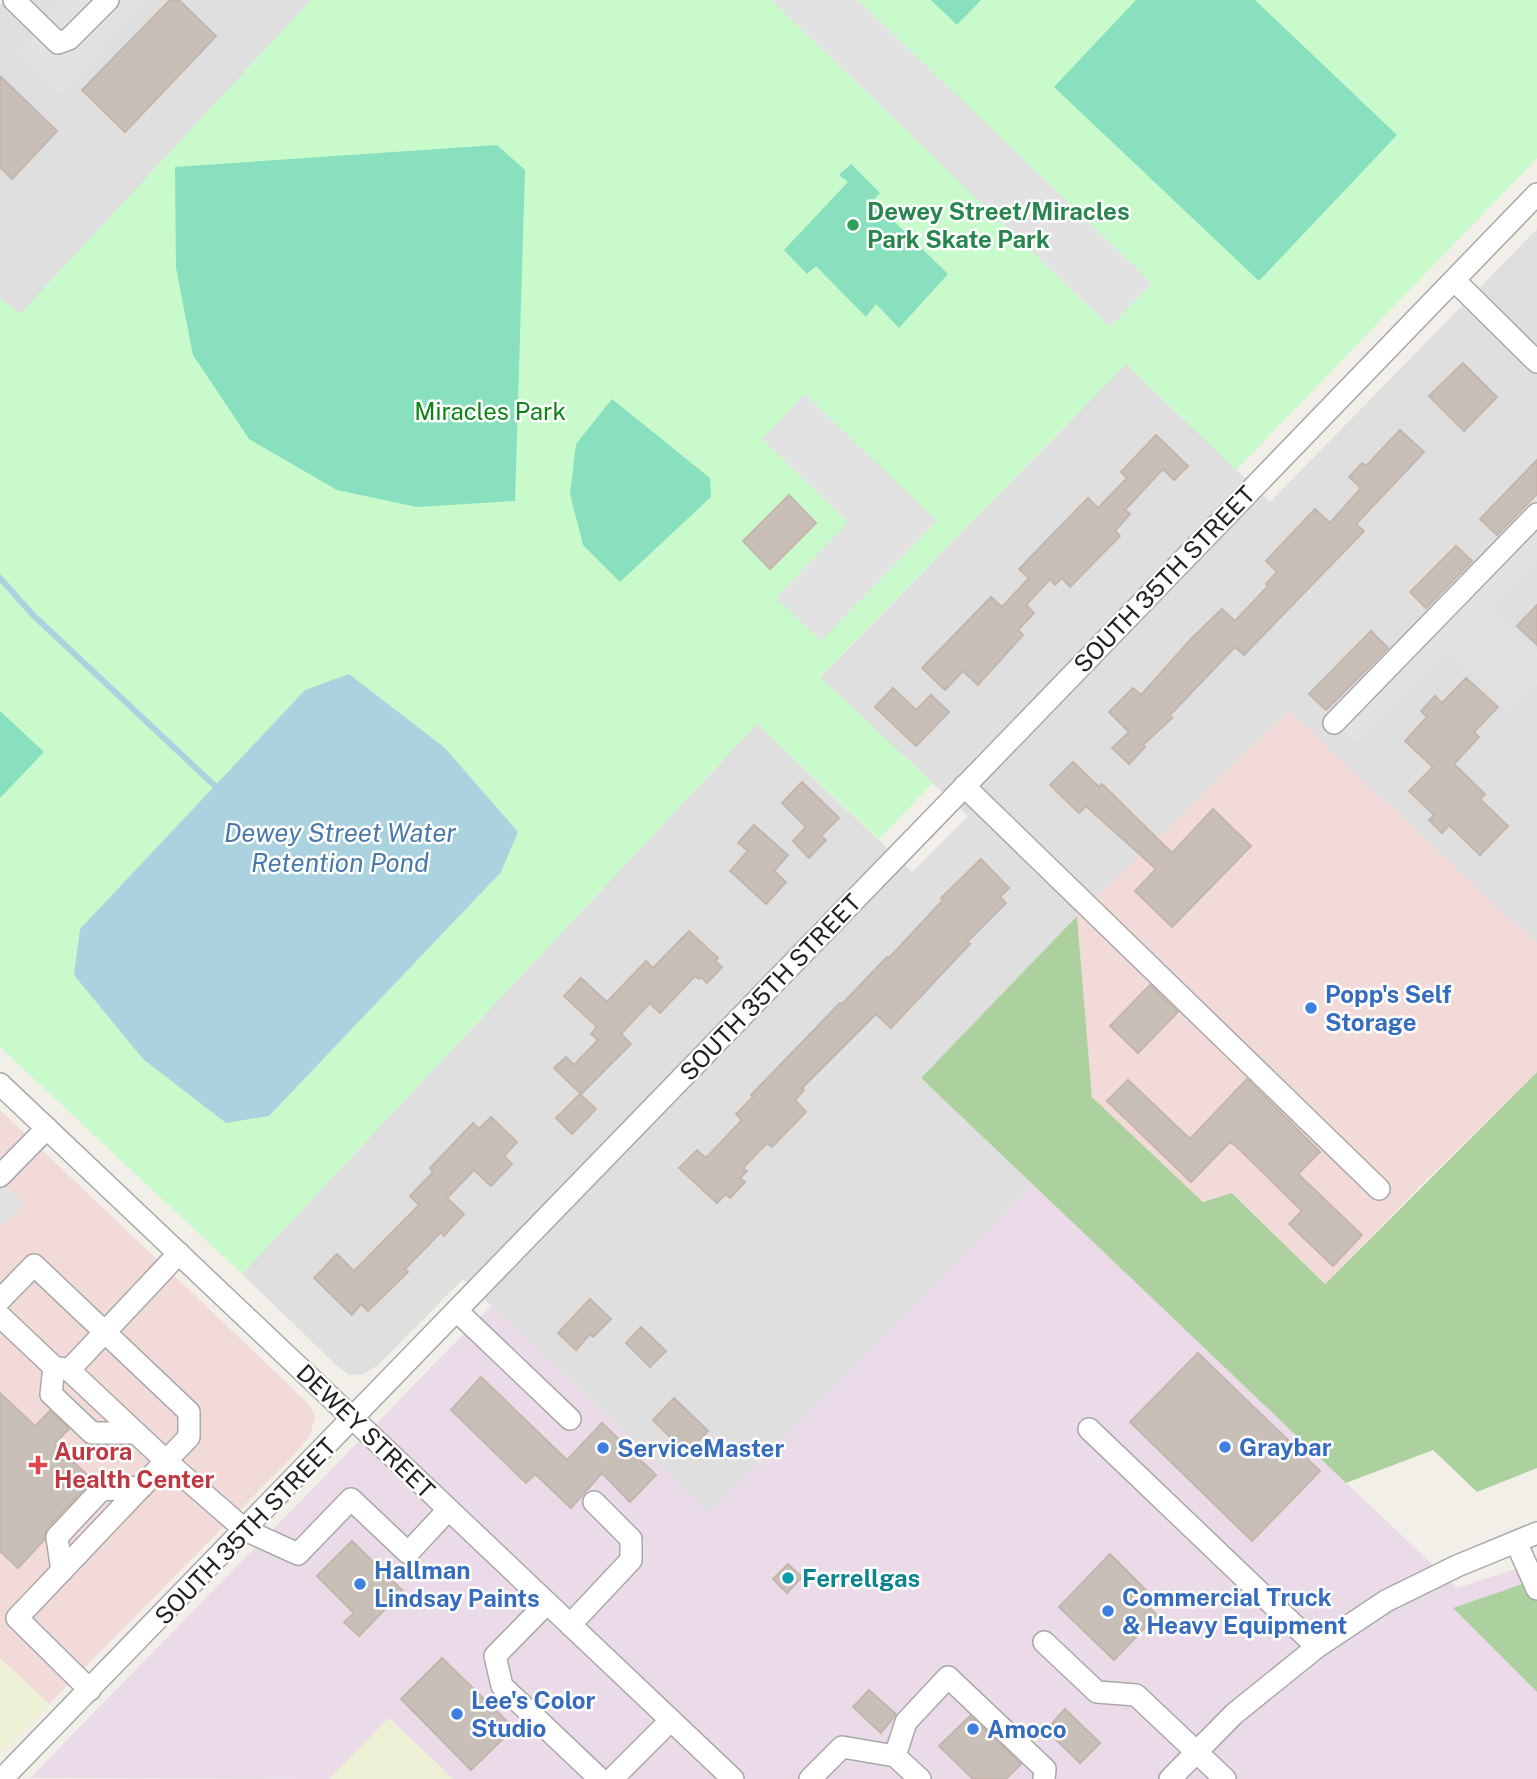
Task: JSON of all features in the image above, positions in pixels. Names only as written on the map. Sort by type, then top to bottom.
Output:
[{"type":"street","points":[[14,0],[58,43],[69,39],[108,0]]},
{"type":"street","name":"SOUTH 35TH STREET","points":[[2,1779],[354,1420],[1537,194]]},
{"type":"street","points":[[1454,280],[1537,362]]},
{"type":"street","points":[[1334,723],[1537,514]]},
{"type":"street","points":[[964,786],[1379,1189]]},
{"type":"street","name":"DEWEY STREET","points":[[0,1084],[733,1779]]},
{"type":"street","points":[[0,1176],[47,1128]]},
{"type":"street","points":[[136,1433],[92,1433],[51,1394],[62,1368],[105,1332],[179,1252]]},
{"type":"street","points":[[0,1300],[34,1265],[188,1412],[189,1437],[17,1618],[90,1690]]},
{"type":"street","points":[[458,1312],[570,1419]]},
{"type":"street","points":[[0,1316],[245,1530],[298,1554],[351,1499],[408,1553],[448,1510]]},
{"type":"street","points":[[1089,1429],[1317,1647]]},
{"type":"street","points":[[570,1625],[631,1560],[631,1538],[594,1502]]},
{"type":"street","points":[[1170,1779],[1234,1714],[1317,1647],[1386,1601],[1457,1566],[1537,1533]]},
{"type":"street","points":[[1516,1542],[1537,1589]]},
{"type":"street","points":[[547,1603],[495,1656],[502,1686],[600,1779]]},
{"type":"street","points":[[1044,1642],[1097,1692],[1136,1695],[1225,1779]]},
{"type":"street","points":[[895,1756],[906,1722],[948,1677],[1045,1769],[1044,1779]]},
{"type":"street","points":[[611,1779],[671,1720]]},
{"type":"street","points":[[810,1779],[842,1747],[895,1756],[920,1779]]},
{"type":"shaded area","points":[[5,0],[311,0],[20,315],[0,298],[0,5]]},
{"type":"shaded area","points":[[65,0],[148,0],[59,93],[16,51]]},
{"type":"shaded area","points":[[771,0],[858,0],[1152,283],[1110,327]]},
{"type":"shaded area","points":[[1537,229],[1537,946],[1289,712],[1077,916],[921,1078],[1033,1185],[709,1513],[463,1279],[378,1365],[364,1374],[349,1375],[242,1274],[757,724],[912,872],[968,816],[820,678],[1126,364],[1270,502]]},
{"type":"shaded area","points":[[805,394],[937,521],[821,641],[776,598],[848,522],[762,439]]},
{"type":"shaded area","points":[[1537,499],[1537,560],[1491,608],[1537,653],[1537,683],[1511,710],[1447,648],[1355,743],[1326,716]]},
{"type":"shaded area","name":"Popp's Self Storage","points":[[1289,711],[1537,944],[1537,1072],[1421,1185],[1325,1284],[1233,1193],[1203,1202],[1092,1097],[1077,916]]},
{"type":"shaded area","points":[[0,1110],[310,1405],[315,1417],[310,1436],[291,1458],[49,1704],[0,1658]]},
{"type":"shaded area","points":[[0,1180],[24,1204],[0,1228]]},
{"type":"shaded area","points":[[1033,1185],[1457,1588],[1537,1562],[1537,1779],[453,1779],[389,1718],[329,1779],[30,1778],[491,1306],[709,1513]]},
{"type":"green space","name":"Miracles Park","points":[[311,0],[1537,0],[1537,158],[1236,470],[1126,364],[820,677],[933,783],[879,839],[757,724],[242,1274],[0,1047],[0,298],[20,314]]},
{"type":"green space","points":[[931,0],[981,0],[957,25]]},
{"type":"green space","points":[[1136,0],[1255,0],[1397,135],[1259,281],[1054,87]]},
{"type":"green space","points":[[497,145],[525,170],[515,501],[417,507],[337,490],[249,439],[193,355],[176,268],[175,167]]},
{"type":"green space","name":"Dewey Street/Miracles Park Skate Park","points":[[851,164],[880,193],[873,201],[948,274],[899,328],[876,304],[866,317],[816,266],[807,274],[784,250],[848,182],[839,175]]},
{"type":"green space","points":[[612,399],[710,478],[711,497],[620,582],[583,545],[570,494],[576,444]]},
{"type":"green space","points":[[0,711],[44,752],[0,798]]},
{"type":"green space","points":[[1077,916],[1092,1097],[1203,1202],[1232,1193],[1325,1284],[1537,1072],[1537,1468],[1477,1492],[1433,1450],[1346,1483],[921,1078]]},
{"type":"green space","points":[[1537,1579],[1537,1692],[1453,1608]]},
{"type":"green space","points":[[0,1658],[49,1704],[0,1753]]},
{"type":"green space","points":[[389,1718],[453,1779],[329,1779]]},
{"type":"water","name":"Dewey Street Water Retention Pond","points":[[349,674],[445,748],[518,832],[501,872],[269,1116],[226,1123],[143,1059],[74,975],[80,929],[305,690]]},
{"type":"building","points":[[170,0],[179,0],[216,36],[125,132],[82,90]]},
{"type":"building","points":[[0,76],[57,131],[12,179],[0,167]]},
{"type":"building","points":[[1463,363],[1497,397],[1464,431],[1429,396]]},
{"type":"building","points":[[1400,430],[1424,452],[1356,524],[1364,531],[1244,655],[1235,647],[1170,715],[1172,718],[1143,745],[1145,747],[1129,764],[1112,748],[1129,732],[1109,712],[1133,688],[1141,695],[1222,609],[1235,621],[1268,586],[1266,584],[1277,572],[1266,561],[1315,509],[1330,523],[1361,488],[1349,477],[1362,463],[1366,466]]},
{"type":"building","points":[[1156,435],[1188,466],[1174,480],[1163,469],[1125,510],[1130,514],[1115,531],[1120,536],[1070,587],[1062,578],[1055,585],[1050,579],[1026,605],[1034,613],[1018,630],[1023,635],[978,685],[963,671],[945,690],[922,668],[991,597],[1002,607],[1029,578],[1019,569],[1088,498],[1098,508],[1127,478],[1121,472]]},
{"type":"building","points":[[1537,460],[1537,494],[1497,535],[1480,519]]},
{"type":"building","points":[[789,495],[816,523],[770,569],[743,541]]},
{"type":"building","points":[[1456,546],[1472,561],[1426,608],[1410,592]]},
{"type":"building","points":[[1537,605],[1537,645],[1517,626]]},
{"type":"building","points":[[1371,631],[1388,648],[1326,710],[1309,694]]},
{"type":"building","points":[[1466,678],[1498,707],[1474,732],[1479,737],[1454,764],[1485,794],[1480,799],[1508,826],[1480,855],[1449,825],[1442,833],[1429,820],[1434,815],[1409,791],[1433,767],[1405,741],[1427,717],[1421,711],[1435,696],[1442,703]]},
{"type":"building","points":[[893,688],[916,710],[931,695],[949,712],[916,746],[875,707]]},
{"type":"building","points":[[1073,762],[1099,787],[1102,784],[1172,853],[1213,809],[1251,846],[1172,927],[1135,891],[1156,869],[1086,806],[1079,813],[1050,785]]},
{"type":"building","points":[[802,782],[839,818],[821,836],[826,840],[809,858],[793,841],[806,827],[782,803]]},
{"type":"building","points":[[754,825],[788,855],[774,871],[786,882],[766,904],[730,871],[748,851],[738,843]]},
{"type":"building","points":[[981,859],[1009,888],[1000,897],[1006,903],[967,942],[970,944],[891,1028],[876,1014],[802,1088],[804,1090],[795,1100],[806,1112],[772,1147],[767,1143],[743,1168],[747,1171],[740,1178],[745,1182],[730,1198],[726,1194],[717,1203],[679,1168],[697,1150],[706,1158],[742,1120],[736,1114],[753,1097],[751,1095],[840,1003],[889,958],[943,900],[941,898]]},
{"type":"building","points":[[689,931],[718,958],[715,961],[722,967],[707,983],[701,977],[699,979],[695,976],[660,1013],[650,1003],[621,1034],[631,1044],[581,1094],[554,1068],[566,1057],[574,1065],[598,1040],[591,1034],[597,1027],[564,996],[581,978],[607,1002],[646,961],[653,968]]},
{"type":"building","points":[[1150,985],[1178,1012],[1138,1053],[1110,1026]]},
{"type":"building","points":[[1247,1079],[1320,1152],[1298,1174],[1362,1235],[1333,1266],[1289,1224],[1302,1211],[1237,1147],[1230,1142],[1191,1182],[1107,1101],[1128,1080],[1190,1139]]},
{"type":"building","points":[[580,1094],[596,1109],[572,1134],[556,1118]]},
{"type":"building","points":[[491,1117],[517,1142],[504,1156],[512,1164],[491,1186],[474,1170],[447,1198],[464,1214],[444,1236],[441,1232],[405,1269],[408,1272],[368,1311],[361,1304],[352,1315],[314,1278],[337,1254],[354,1271],[419,1205],[410,1196],[433,1172],[430,1168],[473,1123],[479,1129]]},
{"type":"building","points":[[590,1299],[611,1319],[593,1337],[590,1334],[576,1350],[558,1333]]},
{"type":"building","points":[[641,1327],[666,1351],[650,1367],[626,1343]]},
{"type":"building","name":"Graybar","points":[[1198,1353],[1320,1471],[1252,1541],[1130,1422]]},
{"type":"building","points":[[481,1377],[567,1460],[602,1423],[656,1475],[630,1502],[602,1473],[571,1508],[535,1474],[526,1483],[451,1410]]},
{"type":"building","name":"Aurora Health Center","points":[[0,1393],[35,1426],[50,1411],[69,1429],[54,1444],[93,1480],[47,1528],[44,1540],[18,1568],[0,1551]]},
{"type":"building","points":[[674,1398],[708,1431],[686,1453],[653,1420]]},
{"type":"building","name":"Hallman Lindsay Paints","points":[[352,1541],[403,1591],[359,1636],[344,1622],[354,1613],[317,1576]]},
{"type":"building","name":"Commercial Truck & Heavy Equipment","points":[[1110,1554],[1152,1596],[1145,1603],[1157,1615],[1114,1660],[1059,1607]]},
{"type":"building","name":"Ferrellgas","points":[[788,1564],[802,1577],[787,1593],[773,1579]]},
{"type":"building","name":"Lee's Color Studio","points":[[442,1658],[514,1728],[471,1770],[401,1699]]},
{"type":"building","points":[[869,1690],[896,1714],[881,1733],[853,1707]]},
{"type":"building","points":[[1065,1709],[1100,1743],[1080,1763],[1046,1730]]},
{"type":"building","name":"Amoco","points":[[970,1716],[1021,1764],[1006,1779],[973,1779],[939,1746]]},
{"type":"waterway","points":[[0,578],[33,615],[214,785]]},
{"type":"place","name":"Dewey Street/Miracles Park Skate Park","points":[[853,225]]},
{"type":"place","name":"Popp's Self Storage","points":[[1311,1008]]},
{"type":"place","name":"Graybar","points":[[1225,1447]]},
{"type":"place","name":"ServiceMaster","points":[[603,1448]]},
{"type":"place","name":"Aurora Health Center","points":[[38,1465]]},
{"type":"place","name":"Ferrellgas","points":[[788,1578]]},
{"type":"place","name":"Hallman Lindsay Paints","points":[[360,1584]]},
{"type":"place","name":"Commercial Truck & Heavy Equipment","points":[[1108,1611]]},
{"type":"place","name":"Lee's Color Studio","points":[[457,1714]]},
{"type":"place","name":"Amoco","points":[[973,1729]]}]
